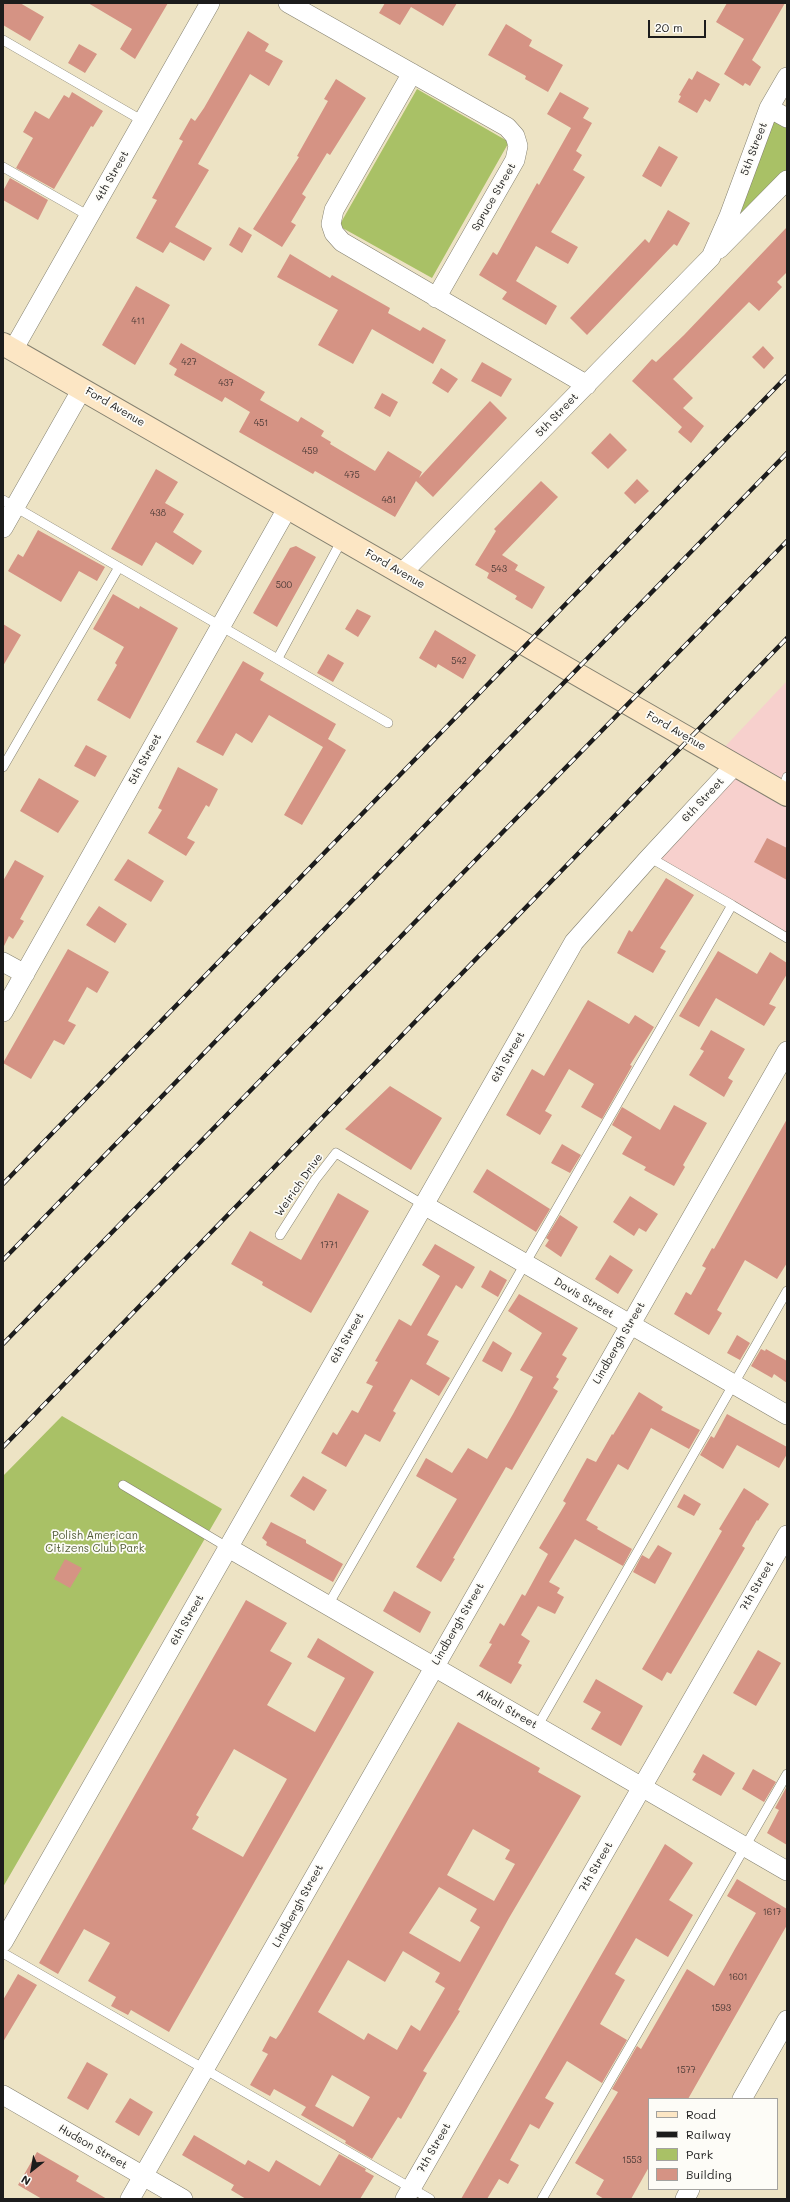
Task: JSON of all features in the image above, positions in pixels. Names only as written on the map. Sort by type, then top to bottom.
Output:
[{"type":"main road","name":"Ford Avenue","points":[[8,347],[343,538],[734,765],[785,788]]},
{"type":"street","name":"4th Street","points":[[8,347],[89,216],[210,3]]},
{"type":"street","name":"Spruce Street","points":[[288,3],[507,127],[515,136],[518,146],[515,160],[436,298]]},
{"type":"street","points":[[412,73],[334,210],[332,224],[334,233],[342,242],[587,385]]},
{"type":"street","name":"5th Street","points":[[711,257],[729,216],[769,108],[787,77]]},
{"type":"street","name":"5th Street","points":[[769,108],[787,118]]},
{"type":"street","name":"5th Street","points":[[402,573],[787,180]]},
{"type":"street","points":[[3,528],[9,503],[82,388]]},
{"type":"street","name":"5th Street","points":[[3,1012],[288,507]]},
{"type":"street","name":"6th Street","points":[[3,1942],[227,1547],[574,942],[734,765]]},
{"type":"street","points":[[3,962],[25,974]]},
{"type":"street","name":"Lindbergh Street","points":[[130,2199],[787,1051]]},
{"type":"street","name":"Davis Street","points":[[424,1204],[629,1325],[787,1414]]},
{"type":"street","name":"7th Street","points":[[408,2194],[787,1535]]},
{"type":"street","name":"Alkali Street","points":[[227,1547],[538,1726],[641,1788],[787,1871]]},
{"type":"street","points":[[743,2098],[787,2020]]},
{"type":"street","name":"Hudson Street","points":[[3,2096],[183,2199]]},
{"type":"street","points":[[685,2199],[690,2190]]},
{"type":"lane","points":[[3,40],[143,121]]},
{"type":"lane","points":[[3,167],[89,216]]},
{"type":"lane","points":[[9,503],[388,723]]},
{"type":"lane","points":[[278,658],[343,538]]},
{"type":"lane","points":[[3,767],[119,567]]},
{"type":"lane","points":[[649,858],[787,938]]},
{"type":"lane","points":[[328,1605],[732,905]]},
{"type":"lane","name":"Weirich Drive","points":[[280,1235],[315,1180],[336,1153],[424,1204]]},
{"type":"lane","points":[[538,1726],[787,1291]]},
{"type":"lane","points":[[123,1485],[227,1547]]},
{"type":"lane","points":[[542,2199],[787,1774]]},
{"type":"lane","points":[[3,1953],[205,2070],[408,2194],[430,2199]]},
{"type":"shaded area","points":[[787,681],[787,939],[647,860],[734,766],[717,755]]},
{"type":"green space","points":[[417,89],[509,142],[432,278],[339,226]]},
{"type":"green space","points":[[769,108],[787,118],[787,180],[711,257]]},
{"type":"green space","name":"Polish American Citizens Club Park","points":[[62,1416],[222,1509],[3,1887],[3,1476]]},
{"type":"building","points":[[3,3],[20,3],[44,17],[30,41],[3,25]]},
{"type":"building","points":[[88,3],[168,3],[135,59],[120,49],[132,29]]},
{"type":"building","points":[[385,3],[457,3],[443,26],[411,7],[400,25],[379,13]]},
{"type":"building","points":[[727,3],[785,3],[752,60],[761,67],[750,86],[745,83],[743,86],[724,74],[744,39],[716,22]]},
{"type":"building","points":[[506,24],[532,40],[529,46],[563,65],[548,92],[525,79],[526,76],[488,55]]},
{"type":"building","points":[[248,31],[269,44],[265,51],[283,61],[269,86],[250,74],[198,164],[209,170],[175,227],[212,248],[204,261],[170,242],[163,253],[136,238],[157,200],[152,198],[183,141],[179,139],[191,118],[195,121],[204,108]]},
{"type":"building","points":[[79,44],[97,54],[85,73],[68,63]]},
{"type":"building","points":[[697,71],[720,84],[710,102],[705,99],[697,113],[678,102],[681,96],[679,95],[689,78],[692,80]]},
{"type":"building","points":[[336,79],[366,98],[330,155],[327,153],[302,194],[306,197],[291,222],[296,225],[282,247],[253,229],[299,157],[297,156],[328,101],[324,99]]},
{"type":"building","points":[[72,92],[103,111],[93,127],[91,126],[54,189],[16,168],[33,138],[23,132],[35,111],[49,119],[64,95],[69,98]]},
{"type":"building","points":[[560,92],[589,108],[583,118],[592,123],[576,151],[582,155],[573,170],[585,177],[551,232],[578,247],[568,264],[536,246],[516,281],[557,306],[546,325],[502,299],[507,292],[479,275],[493,252],[497,255],[537,183],[539,185],[571,128],[547,114]]},
{"type":"building","points":[[659,146],[678,157],[661,187],[642,176]]},
{"type":"building","points":[[10,178],[48,200],[38,220],[3,200],[3,191]]},
{"type":"building","points":[[668,210],[690,223],[677,246],[674,244],[587,335],[570,318],[645,239],[649,243]]},
{"type":"building","points":[[239,227],[252,235],[242,253],[229,245]]},
{"type":"building","points":[[787,227],[787,272],[777,282],[782,287],[759,311],[749,302],[673,379],[693,398],[683,408],[704,426],[691,443],[678,432],[682,427],[632,381],[652,359],[656,362],[684,335]]},
{"type":"building","points":[[290,254],[330,278],[332,275],[390,308],[388,313],[420,331],[423,327],[446,340],[433,364],[372,329],[353,364],[318,345],[338,310],[277,277]]},
{"type":"building","points":[[136,286],[170,305],[135,365],[102,345]]},
{"type":"building","points":[[181,343],[265,392],[260,400],[298,422],[301,417],[324,431],[321,436],[331,442],[330,444],[375,471],[388,451],[422,472],[419,478],[490,401],[507,418],[433,497],[416,481],[395,517],[315,471],[313,474],[239,432],[250,412],[225,397],[222,402],[174,375],[177,369],[169,364]]},
{"type":"building","points":[[763,346],[774,358],[764,369],[752,357]]},
{"type":"building","points":[[482,362],[512,379],[501,397],[471,381]]},
{"type":"building","points":[[441,368],[458,379],[448,393],[432,383]]},
{"type":"building","points":[[382,393],[398,402],[390,417],[374,408]]},
{"type":"building","points":[[610,433],[627,450],[608,469],[591,453]]},
{"type":"building","points":[[156,469],[178,482],[165,503],[184,514],[173,532],[202,551],[193,565],[156,542],[142,566],[111,549]]},
{"type":"building","points":[[637,479],[649,491],[635,504],[624,493]]},
{"type":"building","points":[[541,481],[558,497],[502,555],[518,565],[515,570],[545,587],[532,609],[515,599],[517,596],[487,578],[489,573],[475,565],[496,531],[494,529]]},
{"type":"building","points":[[38,530],[105,567],[97,581],[79,571],[61,602],[8,571],[18,554],[23,557]]},
{"type":"building","points":[[296,546],[316,557],[277,627],[253,613],[290,548]]},
{"type":"building","points":[[113,594],[139,609],[140,606],[178,628],[130,719],[97,700],[117,665],[115,663],[124,647],[93,629]]},
{"type":"building","points":[[357,609],[371,616],[358,637],[345,629]]},
{"type":"building","points":[[3,624],[21,635],[3,666]]},
{"type":"building","points":[[435,630],[476,655],[463,679],[438,664],[436,668],[419,658]]},
{"type":"building","points":[[328,654],[344,663],[333,682],[317,673]]},
{"type":"building","points":[[243,661],[264,673],[260,680],[336,724],[328,739],[346,750],[302,825],[284,815],[323,747],[269,715],[252,743],[236,733],[223,756],[196,742]]},
{"type":"building","points":[[86,745],[107,756],[95,777],[74,766]]},
{"type":"building","points":[[178,767],[218,789],[209,807],[206,805],[187,838],[195,842],[186,856],[148,833],[162,810],[158,808]]},
{"type":"building","points":[[39,778],[79,801],[58,833],[20,811]]},
{"type":"building","points":[[767,838],[787,848],[787,880],[754,862]]},
{"type":"building","points":[[128,859],[164,881],[151,902],[114,880]]},
{"type":"building","points":[[15,860],[44,876],[20,919],[24,921],[13,939],[9,936],[3,948],[3,881]]},
{"type":"building","points":[[666,878],[694,895],[660,948],[666,951],[653,973],[617,953],[629,930],[632,932]]},
{"type":"building","points":[[99,906],[127,924],[115,943],[86,925]]},
{"type":"building","points":[[68,949],[109,972],[97,993],[87,987],[68,1021],[76,1025],[64,1045],[54,1040],[31,1079],[3,1063]]},
{"type":"building","points":[[718,951],[757,974],[770,952],[787,963],[787,974],[769,1004],[776,1007],[764,1026],[716,998],[699,1027],[679,1016]]},
{"type":"building","points":[[588,1000],[629,1024],[635,1015],[654,1027],[630,1065],[632,1066],[602,1119],[581,1107],[594,1084],[569,1069],[545,1111],[552,1115],[540,1135],[506,1115],[532,1069],[544,1076]]},
{"type":"building","points":[[711,1030],[745,1049],[728,1078],[733,1081],[724,1097],[689,1075],[704,1051],[700,1049]]},
{"type":"building","points":[[390,1086],[442,1118],[411,1170],[345,1129]]},
{"type":"building","points":[[674,1105],[707,1123],[683,1165],[685,1167],[674,1186],[644,1170],[646,1167],[622,1154],[632,1137],[612,1125],[622,1107],[660,1130]]},
{"type":"building","points":[[787,1119],[787,1263],[777,1279],[745,1260],[717,1310],[722,1313],[709,1335],[674,1314],[686,1292],[691,1295],[706,1268],[702,1266],[712,1248],[714,1249]]},
{"type":"building","points":[[562,1144],[581,1155],[570,1173],[551,1163]]},
{"type":"building","points":[[487,1169],[550,1209],[536,1232],[473,1192]]},
{"type":"building","points":[[338,1193],[369,1211],[311,1313],[262,1285],[263,1282],[231,1264],[250,1231],[301,1260]]},
{"type":"building","points":[[630,1196],[658,1214],[646,1232],[639,1228],[634,1236],[613,1222]]},
{"type":"building","points":[[560,1215],[578,1227],[561,1257],[545,1246],[549,1240],[546,1238]]},
{"type":"building","points":[[435,1244],[475,1267],[462,1289],[456,1285],[427,1335],[439,1341],[426,1364],[450,1378],[439,1396],[411,1379],[393,1411],[396,1413],[380,1442],[365,1434],[346,1467],[321,1453],[333,1432],[337,1435],[352,1410],[358,1413],[373,1386],[366,1383],[378,1362],[375,1361],[399,1319],[411,1326],[440,1276],[422,1265]]},
{"type":"building","points":[[610,1255],[633,1270],[618,1294],[595,1279]]},
{"type":"building","points":[[490,1270],[507,1280],[498,1297],[481,1287]]},
{"type":"building","points":[[519,1294],[578,1328],[562,1355],[567,1358],[556,1377],[559,1379],[553,1388],[558,1391],[512,1470],[506,1467],[453,1558],[455,1559],[441,1582],[416,1567],[457,1499],[416,1476],[426,1458],[452,1473],[468,1448],[487,1459],[513,1414],[533,1377],[520,1370],[542,1333],[508,1311]]},
{"type":"building","points":[[737,1335],[750,1343],[740,1360],[727,1353]]},
{"type":"building","points":[[493,1341],[512,1353],[502,1372],[482,1361]]},
{"type":"building","points":[[761,1349],[765,1351],[766,1349],[787,1361],[787,1383],[774,1374],[772,1378],[751,1366]]},
{"type":"building","points":[[639,1392],[663,1407],[661,1410],[700,1430],[689,1449],[651,1428],[628,1470],[618,1464],[586,1520],[598,1527],[597,1529],[632,1549],[623,1566],[575,1539],[549,1582],[560,1588],[557,1593],[564,1597],[555,1614],[538,1606],[521,1635],[530,1641],[518,1663],[522,1665],[511,1684],[479,1666],[492,1644],[489,1643],[500,1623],[504,1626],[522,1594],[525,1596],[548,1554],[539,1548],[566,1503],[563,1501],[587,1458],[596,1462]]},
{"type":"building","points":[[727,1414],[787,1447],[787,1454],[779,1468],[737,1445],[723,1469],[700,1455],[711,1436],[714,1438]]},
{"type":"building","points":[[303,1476],[327,1490],[314,1511],[290,1496]]},
{"type":"building","points":[[744,1488],[769,1504],[758,1521],[757,1520],[742,1546],[745,1548],[671,1674],[667,1672],[662,1681],[642,1669],[722,1531],[719,1529]]},
{"type":"building","points":[[684,1494],[701,1504],[694,1516],[677,1507]]},
{"type":"building","points":[[271,1522],[306,1540],[306,1543],[343,1564],[333,1582],[266,1545],[267,1542],[262,1538]]},
{"type":"building","points":[[658,1545],[672,1553],[655,1584],[633,1572],[642,1555],[649,1559]]},
{"type":"building","points":[[65,1559],[82,1568],[70,1588],[54,1579]]},
{"type":"building","points":[[394,1591],[431,1612],[420,1633],[383,1611]]},
{"type":"building","points":[[246,1600],[287,1623],[270,1651],[292,1663],[267,1705],[315,1732],[345,1678],[307,1657],[318,1638],[374,1672],[169,2032],[131,2010],[128,2015],[111,2006],[116,1997],[88,1981],[110,1943],[84,1929],[58,1974],[39,1963]],"holes":[[[234,1749],[287,1779],[243,1857],[192,1829],[199,1817],[196,1815]]]},
{"type":"building","points":[[758,1650],[781,1663],[756,1706],[733,1693]]},
{"type":"building","points":[[596,1679],[643,1706],[621,1746],[591,1729],[601,1712],[583,1702]]},
{"type":"building","points":[[458,1722],[540,1768],[538,1772],[581,1796],[509,1918],[458,2010],[460,2011],[423,2071],[427,2073],[401,2119],[398,2117],[372,2159],[345,2143],[346,2141],[301,2115],[306,2107],[274,2089],[270,2096],[250,2085],[268,2054],[262,2051],[270,2036],[276,2039]],"holes":[[[473,1829],[510,1850],[505,1859],[515,1864],[494,1901],[447,1875]],[[439,1887],[477,1909],[470,1921],[480,1927],[460,1962],[409,1933]],[[403,1951],[440,1973],[435,1982],[445,1988],[420,2031],[411,2025],[397,2050],[368,2033],[364,2040],[318,2012],[348,1960],[385,1982]],[[332,2075],[370,2097],[353,2127],[315,2106]]]},
{"type":"building","points":[[703,1754],[735,1773],[721,1796],[692,1780],[696,1774],[693,1772]]},
{"type":"building","points":[[753,1769],[776,1782],[764,1802],[742,1789]]},
{"type":"building","points":[[786,1788],[787,1845],[767,1833],[779,1810],[775,1808]]},
{"type":"building","points":[[665,1844],[693,1863],[669,1900],[693,1915],[668,1957],[636,1938],[615,1974],[625,1980],[600,2024],[627,2040],[602,2083],[567,2061],[545,2098],[554,2103],[539,2129],[530,2124],[510,2160],[519,2165],[508,2184],[499,2179],[487,2199],[461,2199]]},
{"type":"building","points":[[737,1879],[787,1909],[787,1925],[689,2098],[648,2098],[648,2169],[631,2199],[604,2199],[596,2194],[604,2180],[575,2163],[618,2092],[612,2089],[637,2046],[641,2049],[687,1969],[714,1986],[756,1913],[727,1896]]},
{"type":"building","points":[[18,1974],[37,1985],[3,2042],[3,2000]]},
{"type":"building","points":[[87,2062],[108,2074],[88,2110],[67,2098]]},
{"type":"building","points":[[130,2098],[153,2112],[139,2136],[115,2122]]},
{"type":"building","points":[[194,2135],[245,2165],[248,2160],[269,2172],[276,2160],[320,2186],[339,2154],[366,2169],[365,2171],[374,2176],[360,2199],[246,2199],[231,2190],[234,2185],[182,2155]]},
{"type":"building","points":[[37,2152],[79,2176],[76,2181],[107,2199],[42,2199],[18,2185]]},
{"type":"railway","points":[[3,1184],[787,376]]},
{"type":"railway","points":[[3,1260],[787,453]]},
{"type":"railway","points":[[3,1344],[787,541]]},
{"type":"railway","points":[[3,1447],[787,638]]}]
